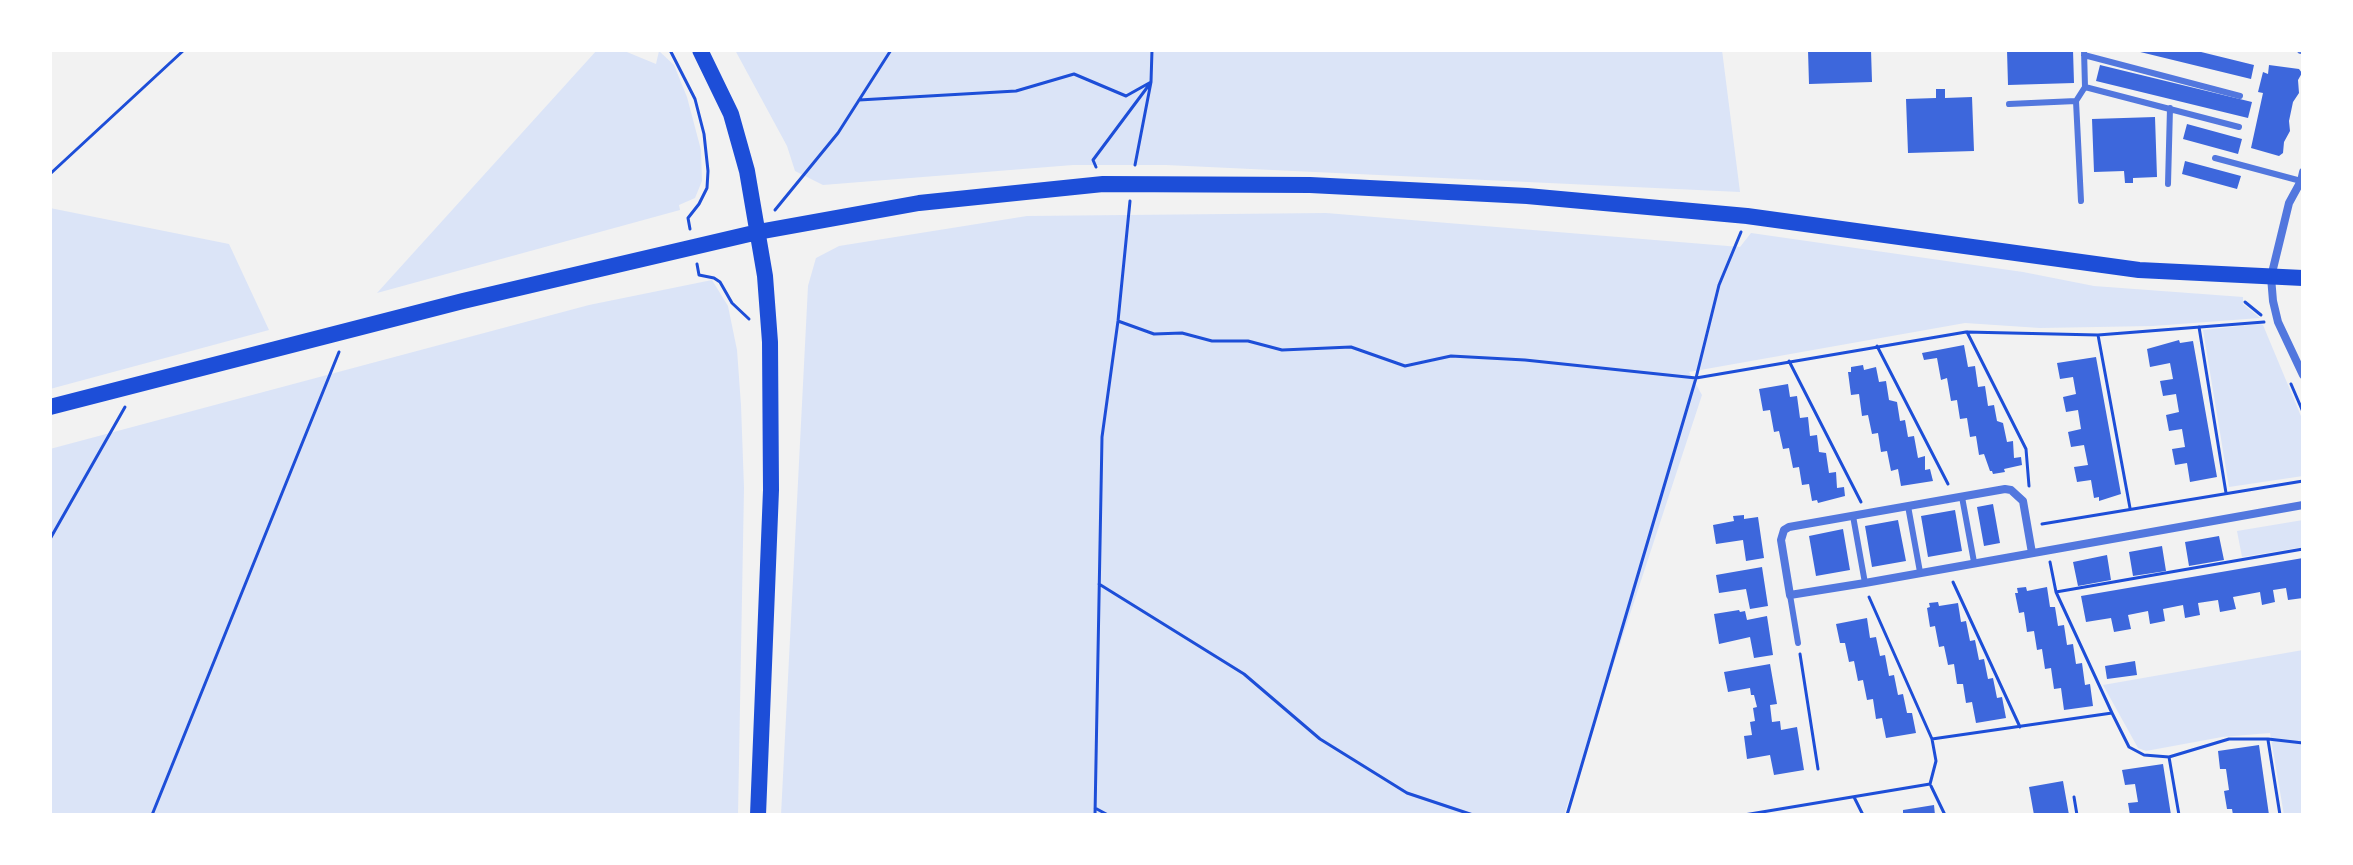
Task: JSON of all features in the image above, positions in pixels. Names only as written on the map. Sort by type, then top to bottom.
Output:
[{"type":"main road","points":[[700,50],[731,114],[747,171],[765,276],[770,342],[771,490],[758,815]]},
{"type":"main road","points":[[50,407],[348,330],[758,232],[919,203],[1103,184],[1310,185],[1527,196],[1747,216],[2139,270],[2303,278]]},
{"type":"street","points":[[2302,181],[2289,203],[2271,277],[2278,322],[2303,375]]},
{"type":"street","points":[[2032,553],[2023,501],[2011,490],[2005,489],[1789,527],[1784,530],[1781,540],[1790,595],[1865,583],[2303,505]]},
{"type":"lane","points":[[2081,201],[2076,101],[2085,87],[2084,52],[2240,96]]},
{"type":"lane","points":[[2085,87],[2239,127]]},
{"type":"lane","points":[[2009,104],[2076,101]]},
{"type":"lane","points":[[2168,184],[2170,108]]},
{"type":"lane","points":[[2215,158],[2302,181]]},
{"type":"lane","points":[[1959,497],[1974,562]]},
{"type":"lane","points":[[1908,506],[1920,572]]},
{"type":"lane","points":[[1853,516],[1865,583]]},
{"type":"lane","points":[[1790,595],[1798,643]]},
{"type":"path","points":[[50,174],[184,50]]},
{"type":"path","points":[[670,50],[695,99],[704,134],[707,188],[688,218],[699,275],[720,282],[732,303],[770,342]]},
{"type":"path","points":[[758,232],[838,133],[891,50]]},
{"type":"path","points":[[1095,815],[1102,437],[1132,183],[1151,82],[1152,50]]},
{"type":"path","points":[[859,100],[1016,91],[1074,74],[1126,96],[1151,82]]},
{"type":"path","points":[[1103,184],[1093,160],[1151,82]]},
{"type":"path","points":[[1567,815],[1696,378],[1719,285],[1747,216]]},
{"type":"path","points":[[1118,321],[1154,334],[1182,333],[1212,341],[1248,341],[1282,350],[1351,347],[1405,366],[1451,356],[1525,360],[1696,378],[1966,332],[2098,335],[2264,322]]},
{"type":"path","points":[[2199,327],[2226,493]]},
{"type":"path","points":[[152,815],[348,330]]},
{"type":"path","points":[[1966,332],[2026,449],[2029,486],[2023,501]]},
{"type":"path","points":[[2098,335],[2130,509]]},
{"type":"path","points":[[1877,346],[1959,497]]},
{"type":"path","points":[[1789,361],[1866,513]]},
{"type":"path","points":[[50,539],[139,383]]},
{"type":"path","points":[[2028,527],[2303,481]]},
{"type":"path","points":[[2056,592],[2303,549]]},
{"type":"path","points":[[2048,550],[2056,592],[2129,747],[2144,755],[2169,757],[2229,739],[2303,743]]},
{"type":"path","points":[[1947,568],[2020,727]]},
{"type":"path","points":[[1865,583],[1873,610],[1932,739],[1936,761],[1930,784],[1945,815]]},
{"type":"path","points":[[1099,584],[1244,674],[1320,739],[1407,793],[1473,815]]},
{"type":"path","points":[[1798,643],[1818,769]]},
{"type":"path","points":[[1932,739],[2112,713]]},
{"type":"path","points":[[2268,739],[2280,815]]},
{"type":"path","points":[[2169,757],[2179,815]]},
{"type":"path","points":[[1744,815],[1930,784]]},
{"type":"path","points":[[1854,796],[1863,815]]},
{"type":"path","points":[[2074,797],[2077,815]]},
{"type":"path","points":[[1095,808],[1108,815]]},
{"type":"shaded area","points":[[597,50],[622,50],[656,64],[659,51],[674,65],[687,97],[701,150],[702,181],[695,198],[679,205],[680,210],[377,293]]},
{"type":"shaded area","points":[[735,50],[1722,50],[1740,192],[1166,165],[1073,165],[823,185],[795,171],[787,146]]},
{"type":"shaded area","points":[[50,208],[229,244],[269,330],[50,389]]},
{"type":"shaded area","points":[[1326,213],[1740,247],[1751,233],[2023,272],[2094,286],[2243,297],[2243,304],[2260,318],[2153,326],[2040,328],[1965,323],[1689,372],[1702,395],[1564,815],[781,815],[808,286],[816,258],[839,246],[1027,216]]},
{"type":"shaded area","points":[[712,280],[728,306],[737,350],[741,405],[744,488],[738,815],[50,815],[50,449],[589,305]]},
{"type":"shaded area","points":[[2260,324],[2303,421],[2303,476],[2229,487],[2203,330]]},
{"type":"shaded area","points":[[2303,520],[2303,547],[2242,557],[2237,531]]},
{"type":"shaded area","points":[[2303,650],[2303,815],[2284,815],[2270,733],[2222,737],[2146,751],[2138,748],[2103,685]]},
{"type":"building","points":[[1808,50],[1871,50],[1872,82],[1809,84]]},
{"type":"building","points":[[2007,50],[2073,50],[2074,83],[2008,85]]},
{"type":"building","points":[[2132,50],[2193,50],[2254,65],[2251,79]]},
{"type":"building","points":[[2100,65],[2252,102],[2248,118],[2096,81]]},
{"type":"building","points":[[2269,65],[2299,69],[2302,73],[2289,121],[2290,131],[2283,153],[2279,156],[2251,148],[2263,93],[2258,92],[2263,72],[2268,74]]},
{"type":"building","points":[[1936,89],[1945,89],[1945,98],[1972,97],[1974,151],[1908,153],[1906,99],[1936,98]]},
{"type":"building","points":[[2155,117],[2157,177],[2133,178],[2133,183],[2125,183],[2124,171],[2094,172],[2092,119]]},
{"type":"building","points":[[2187,124],[2242,139],[2238,154],[2183,139]]},
{"type":"building","points":[[2185,161],[2241,176],[2237,189],[2182,174]]},
{"type":"building","points":[[2179,340],[2180,343],[2193,341],[2217,477],[2190,482],[2187,463],[2175,465],[2172,449],[2185,447],[2182,429],[2169,431],[2166,415],[2179,412],[2176,394],[2163,396],[2160,381],[2173,379],[2170,363],[2150,367],[2147,349]]},
{"type":"building","points":[[1964,345],[1968,367],[1975,366],[1978,387],[1985,386],[1988,406],[1994,405],[1997,421],[2003,423],[2007,442],[2013,441],[2014,458],[2021,457],[2022,465],[2004,469],[2005,472],[1993,474],[1990,471],[1984,454],[1979,455],[1976,436],[1970,437],[1967,418],[1960,419],[1957,400],[1951,401],[1947,378],[1941,380],[1937,358],[1924,360],[1922,353]]},
{"type":"building","points":[[2096,357],[2121,494],[2099,501],[2099,497],[2094,498],[2091,480],[2077,482],[2074,467],[2088,465],[2084,445],[2071,447],[2068,432],[2081,429],[2078,410],[2066,412],[2063,397],[2076,394],[2073,377],[2060,379],[2057,363]]},
{"type":"building","points":[[1863,365],[1864,370],[1876,367],[1879,382],[1886,381],[1889,400],[1897,402],[1900,421],[1905,420],[1908,437],[1914,436],[1918,458],[1925,456],[1925,470],[1930,469],[1933,481],[1901,486],[1898,469],[1891,471],[1887,451],[1881,452],[1878,433],[1872,434],[1868,415],[1862,416],[1859,394],[1851,395],[1848,372],[1851,372],[1851,367]]},
{"type":"building","points":[[1788,384],[1790,397],[1797,396],[1800,418],[1808,417],[1810,436],[1817,435],[1819,452],[1826,453],[1829,473],[1836,472],[1837,488],[1844,487],[1845,496],[1818,503],[1817,500],[1812,501],[1809,484],[1802,485],[1799,467],[1793,468],[1789,448],[1783,449],[1779,431],[1774,432],[1770,410],[1763,411],[1759,389]]},
{"type":"building","points":[[1993,504],[2000,543],[1984,546],[1977,507]]},
{"type":"building","points":[[1955,510],[1962,551],[1928,557],[1921,516]]},
{"type":"building","points":[[1744,515],[1744,519],[1758,517],[1764,558],[1746,561],[1743,540],[1716,544],[1713,525],[1734,521],[1733,516]]},
{"type":"building","points":[[1898,520],[1906,561],[1872,567],[1865,526]]},
{"type":"building","points":[[1843,529],[1850,570],[1816,576],[1809,536]]},
{"type":"building","points":[[2219,536],[2224,560],[2189,566],[2185,542]]},
{"type":"building","points":[[2162,546],[2166,571],[2133,576],[2129,552]]},
{"type":"building","points":[[2107,555],[2111,580],[2078,586],[2073,562]]},
{"type":"building","points":[[2303,558],[2303,598],[2288,600],[2286,588],[2273,590],[2275,602],[2262,605],[2260,592],[2233,597],[2236,609],[2220,612],[2218,600],[2198,603],[2200,615],[2185,618],[2183,605],[2163,609],[2165,621],[2150,624],[2148,611],[2128,615],[2131,629],[2114,632],[2111,618],[2086,622],[2081,596]]},
{"type":"building","points":[[1762,567],[1768,606],[1750,609],[1746,589],[1719,593],[1716,575]]},
{"type":"building","points":[[2026,587],[2027,591],[2047,587],[2050,607],[2055,607],[2058,626],[2064,625],[2067,645],[2073,644],[2076,664],[2082,663],[2085,685],[2090,684],[2093,706],[2064,710],[2061,688],[2054,689],[2051,668],[2045,669],[2042,649],[2037,650],[2034,631],[2027,632],[2024,612],[2019,613],[2015,593],[2018,593],[2017,588]]},
{"type":"building","points":[[1938,602],[1939,606],[1958,603],[1961,622],[1966,621],[1970,641],[1975,640],[1979,660],[1984,659],[1988,679],[1993,678],[1997,698],[2002,697],[2006,718],[1976,723],[1972,702],[1966,703],[1963,684],[1957,684],[1954,664],[1948,665],[1944,646],[1939,647],[1935,626],[1930,627],[1927,608],[1930,607],[1929,603]]},
{"type":"building","points":[[1745,611],[1747,620],[1767,616],[1773,655],[1754,658],[1750,637],[1719,644],[1714,614]]},
{"type":"building","points":[[1867,618],[1870,638],[1876,637],[1880,656],[1885,655],[1889,676],[1894,675],[1898,695],[1903,694],[1907,713],[1912,713],[1916,733],[1886,738],[1882,718],[1876,719],[1873,699],[1867,700],[1863,680],[1858,681],[1854,661],[1849,662],[1845,643],[1840,643],[1836,624]]},
{"type":"building","points":[[2135,661],[2137,675],[2107,679],[2105,666]]},
{"type":"building","points":[[1770,664],[1777,704],[1770,705],[1772,722],[1780,721],[1781,730],[1797,727],[1804,770],[1774,775],[1770,755],[1747,759],[1744,736],[1752,735],[1750,722],[1755,721],[1753,708],[1757,707],[1754,695],[1751,695],[1750,688],[1728,692],[1724,672]]},
{"type":"building","points":[[2259,745],[2269,815],[2233,815],[2232,809],[2227,809],[2224,791],[2229,790],[2226,769],[2220,769],[2218,751]]},
{"type":"building","points":[[2163,764],[2171,815],[2130,815],[2128,803],[2138,802],[2135,784],[2125,785],[2122,770]]},
{"type":"building","points":[[2063,781],[2069,815],[2034,815],[2029,787]]},
{"type":"building","points":[[1934,805],[1935,815],[1903,815],[1903,810]]}]
